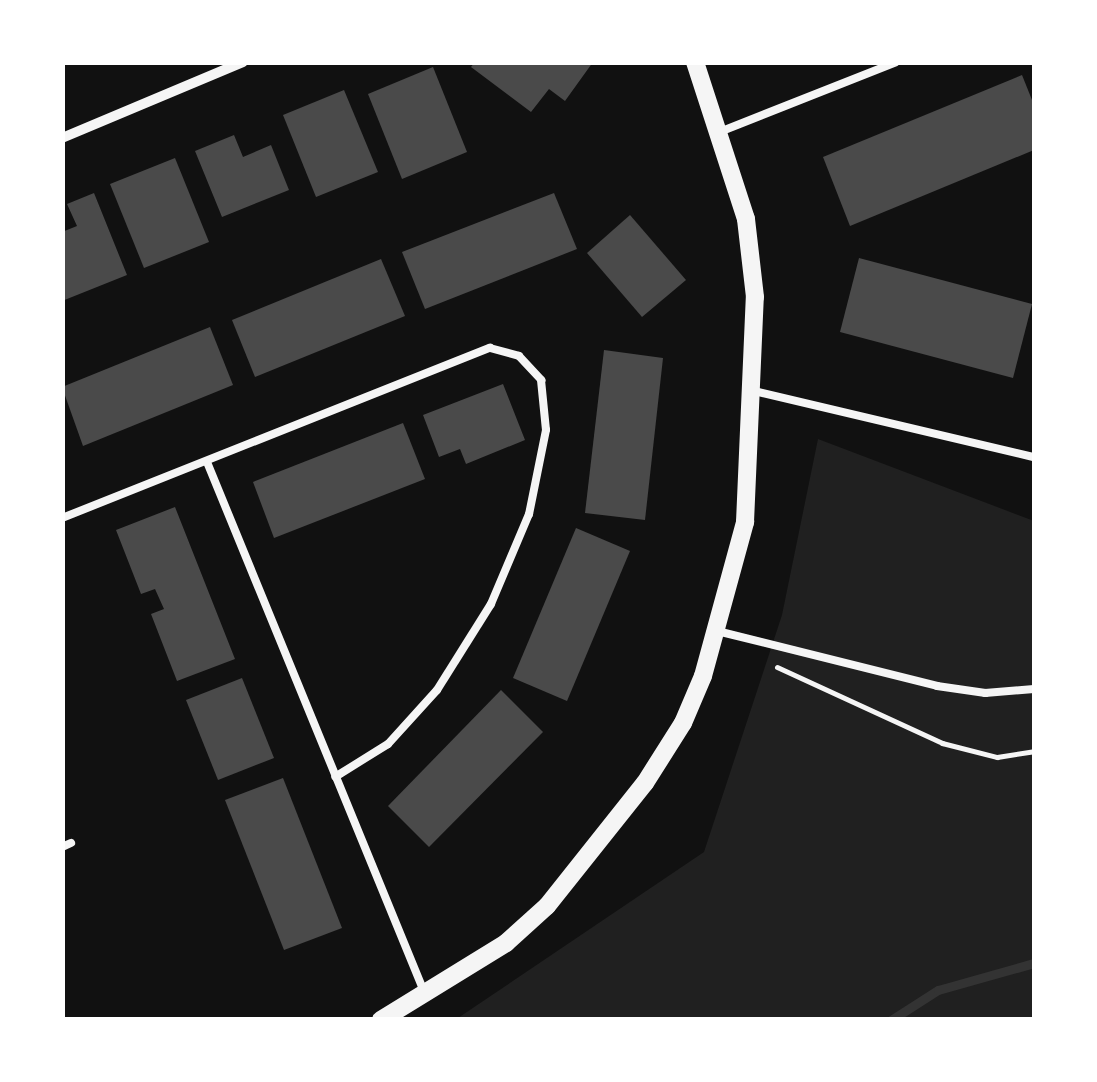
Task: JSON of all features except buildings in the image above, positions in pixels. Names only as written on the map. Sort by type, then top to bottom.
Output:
[{"type":"street","points":[[62,138],[243,62]]},
{"type":"street","points":[[382,1020],[506,943],[603,843],[683,723],[717,632],[745,522],[756,296],[746,219],[722,131],[695,62]]},
{"type":"lane","points":[[722,131],[896,62]]},
{"type":"lane","points":[[62,518],[490,348],[519,356],[542,380],[546,430],[529,514],[491,604],[437,690],[388,744],[336,777]]},
{"type":"lane","points":[[754,391],[1034,457]]},
{"type":"lane","points":[[206,462],[425,996]]},
{"type":"lane","points":[[717,632],[936,686],[985,693],[1034,689]]},
{"type":"path","points":[[769,662],[793,678],[942,743],[997,757],[1034,750]]},
{"type":"shaded area","points":[[818,439],[1034,521],[1034,1019],[455,1020],[704,852],[782,615]]},
{"type":"waterway","points":[[891,1020],[938,990],[1034,963]]}]
